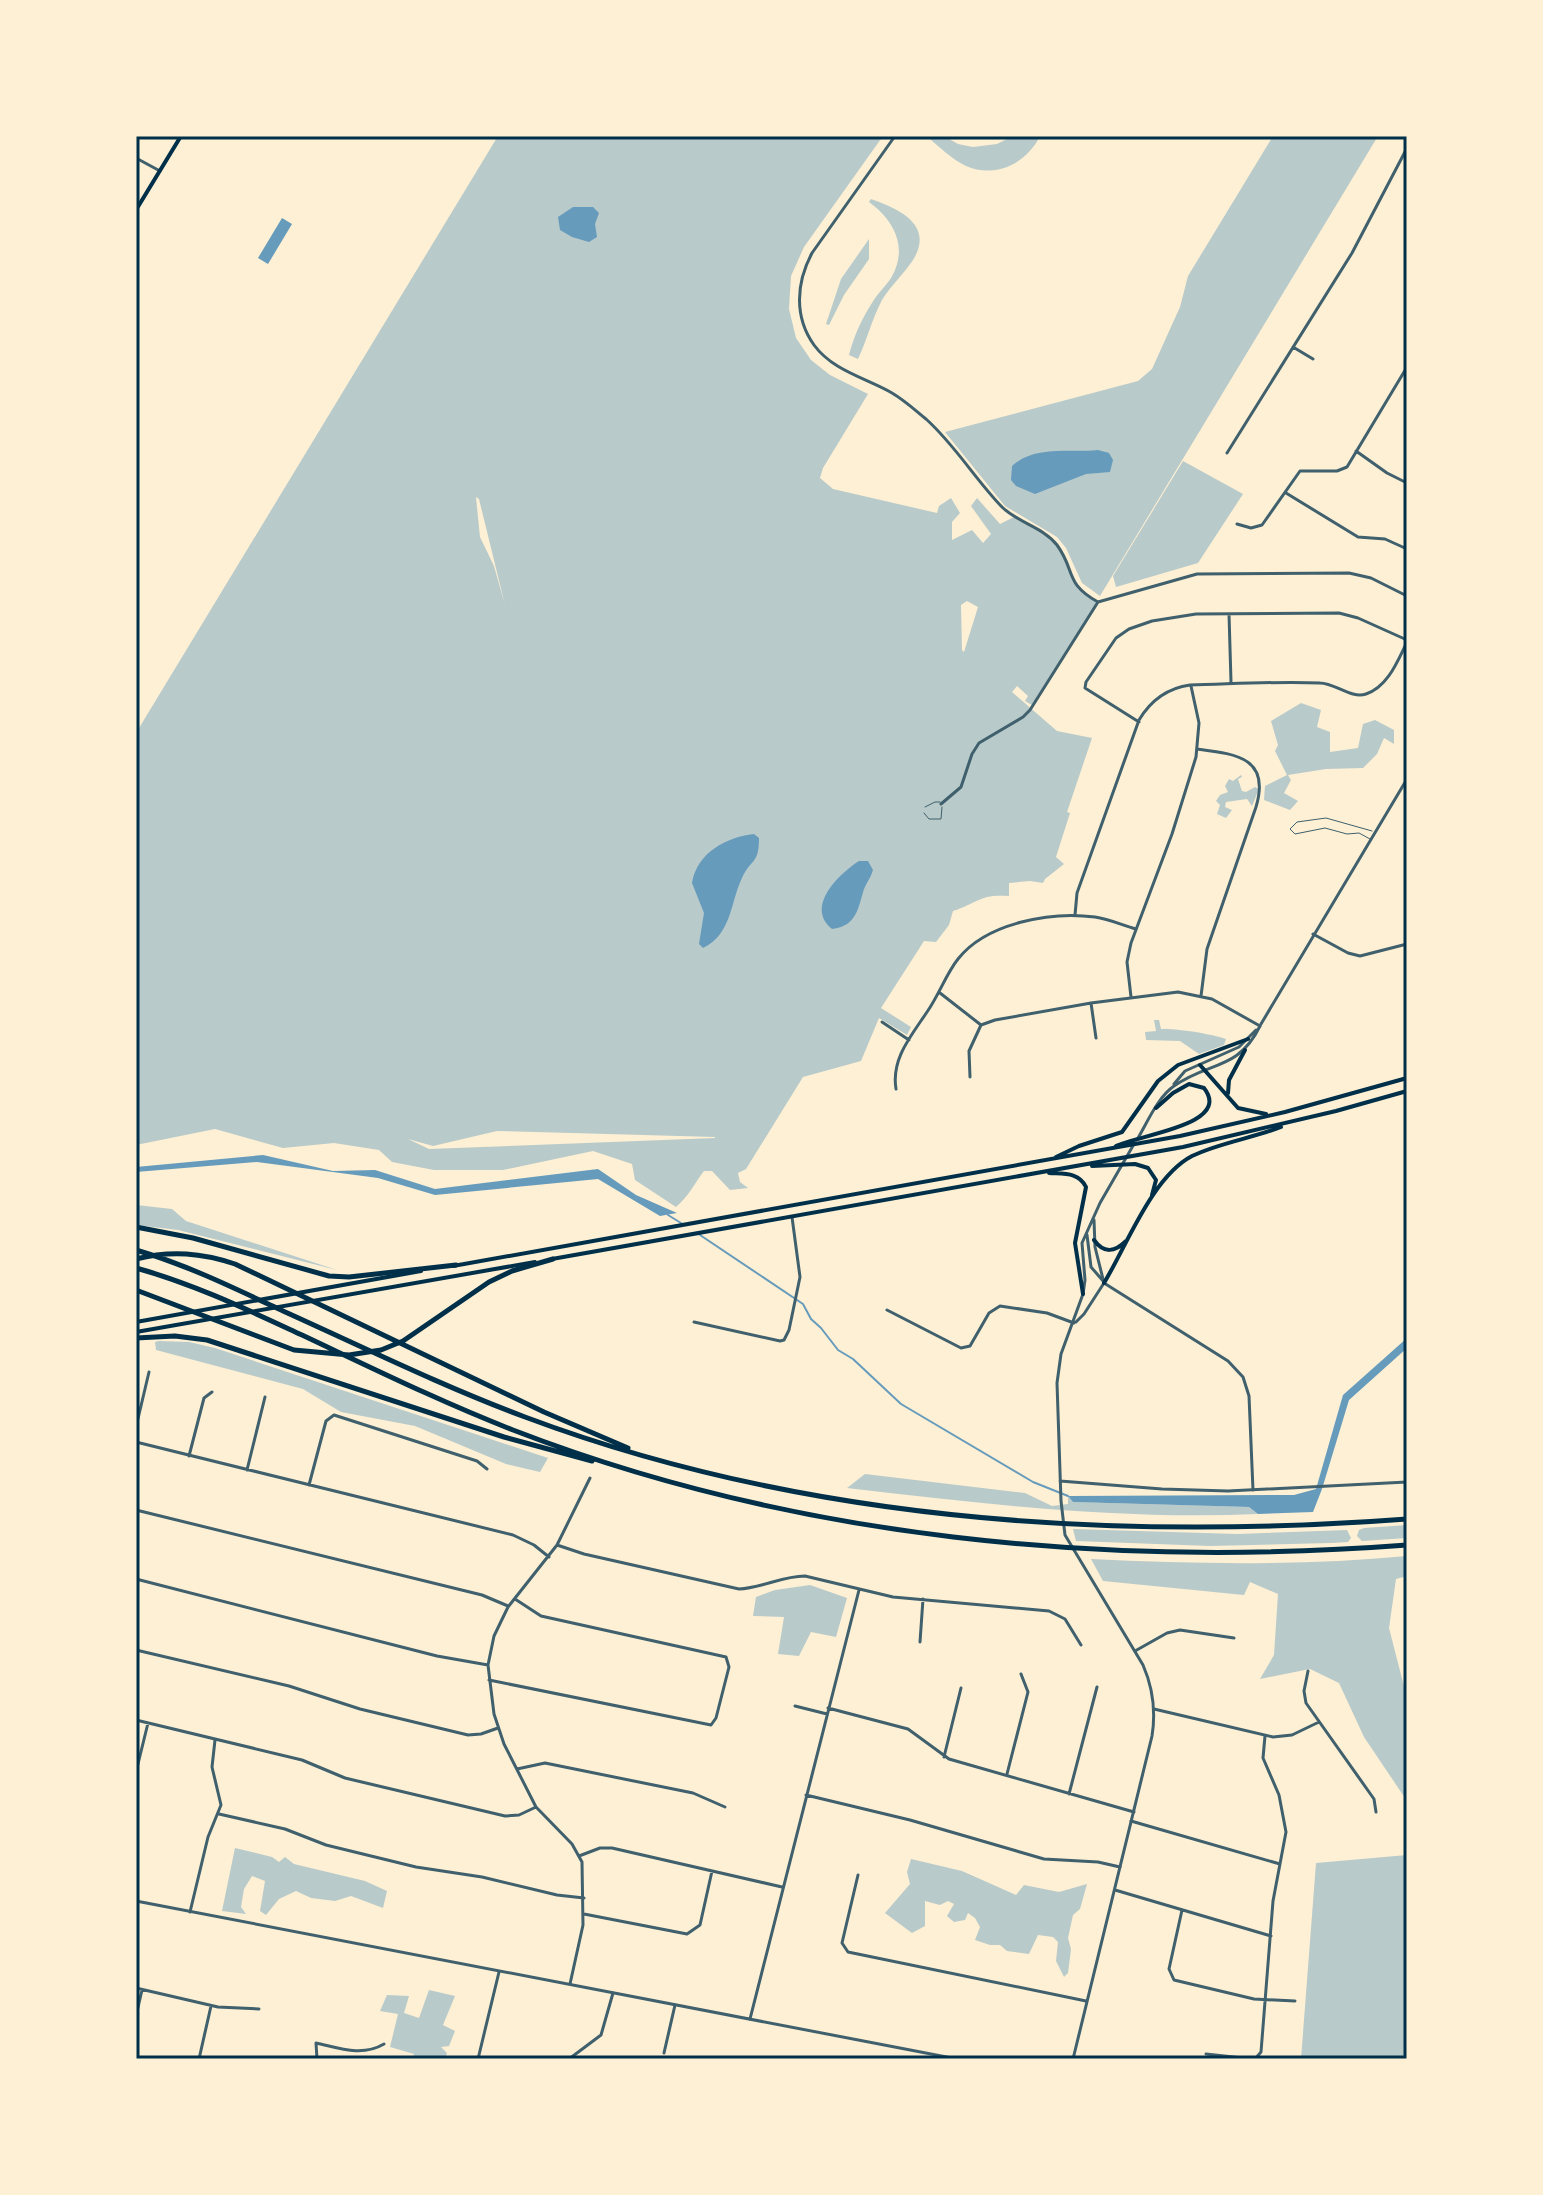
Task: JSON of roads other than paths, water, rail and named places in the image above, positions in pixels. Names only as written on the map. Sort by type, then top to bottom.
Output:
[{"type":"highway","points":[[136,1227],[205,1241],[329,1276],[349,1277],[456,1265]]},
{"type":"highway","points":[[136,1250],[183,1265],[385,1358],[525,1417],[657,1460],[734,1479],[842,1500],[1077,1525],[1268,1527],[1407,1519]]},
{"type":"highway","points":[[136,1259],[169,1253],[203,1255],[235,1264],[565,1421],[657,1460]]},
{"type":"highway","points":[[136,1290],[284,1347],[313,1353],[349,1355],[381,1350],[411,1337],[489,1282],[512,1271],[553,1259]]},
{"type":"highway","points":[[136,1268],[217,1297],[488,1420],[620,1467],[714,1493],[824,1517],[923,1532],[1095,1549],[1242,1552],[1407,1545]]},
{"type":"highway","points":[[136,1335],[207,1340],[504,1437],[570,1457],[620,1467]]},
{"type":"main road","points":[[136,210],[181,136]]},
{"type":"main road","points":[[1052,1159],[1079,1146],[1122,1132],[1158,1081],[1178,1065],[1248,1039]]},
{"type":"main road","points":[[1228,1096],[1229,1080],[1245,1050]]},
{"type":"main road","points":[[1200,1065],[1241,1110],[1273,1114]]},
{"type":"main road","points":[[136,1322],[1180,1136],[1407,1078]]},
{"type":"main road","points":[[1113,1148],[1131,1139],[1200,1118],[1209,1109],[1210,1098],[1204,1088],[1189,1084],[1156,1108]]},
{"type":"main road","points":[[136,1335],[1183,1147],[1407,1091]]},
{"type":"main road","points":[[1104,1283],[1148,1205],[1173,1171],[1188,1159],[1296,1121]]},
{"type":"main road","points":[[1072,1167],[1135,1164],[1148,1168],[1156,1180],[1148,1205]]},
{"type":"main road","points":[[1038,1173],[1074,1175],[1082,1179],[1086,1187],[1087,1195],[1075,1243],[1083,1294]]},
{"type":"main road","points":[[1094,1240],[1100,1248],[1110,1251],[1128,1240]]},
{"type":"street","points":[[895,136],[803,269],[799,301],[801,318],[816,348],[834,364],[893,394],[925,418],[950,443],[1003,508],[1056,544],[1076,587],[1098,602]]},
{"type":"street","points":[[1227,453],[1352,253],[1407,148]]},
{"type":"street","points":[[136,158],[160,171]]},
{"type":"street","points":[[1293,347],[1313,359]]},
{"type":"street","points":[[1237,524],[1251,528],[1262,525],[1300,471],[1337,471],[1347,467],[1407,367]]},
{"type":"street","points":[[1356,451],[1407,483]]},
{"type":"street","points":[[1286,493],[1358,537],[1385,539],[1407,549]]},
{"type":"street","points":[[941,804],[961,787],[979,743],[1030,710],[1098,602],[1207,573],[1349,573],[1371,578],[1407,596]]},
{"type":"street","points":[[1075,915],[1077,893],[1139,722],[1158,698],[1173,689],[1190,685],[1231,684],[1324,683],[1357,695],[1365,694],[1377,688],[1390,673],[1407,641],[1358,618],[1339,613],[1164,618],[1129,629],[1111,644],[1085,688],[1139,722]]},
{"type":"street","points":[[1229,614],[1231,684]]},
{"type":"street","points":[[1131,997],[1127,962],[1136,929],[1172,834],[1197,749],[1199,723],[1190,685]]},
{"type":"street","points":[[1197,749],[1242,757],[1254,769],[1261,786],[1207,949],[1201,996]]},
{"type":"street","points":[[1172,1087],[1223,1064],[1252,1042],[1407,779]]},
{"type":"street","points":[[896,1089],[898,1060],[909,1040],[940,993],[957,960],[986,935],[1026,921],[1075,915],[1096,917],[1136,929]]},
{"type":"street","points":[[1313,934],[1360,956],[1407,944]]},
{"type":"street","points":[[940,993],[981,1025]]},
{"type":"street","points":[[970,1077],[969,1051],[981,1025],[1091,1003],[1167,993],[1201,996],[1222,1003],[1260,1026]]},
{"type":"street","points":[[1091,1003],[1096,1038]]},
{"type":"street","points":[[882,1022],[909,1040]]},
{"type":"street","points":[[1073,2059],[1152,1736],[1154,1709],[1147,1675],[1135,1651],[1065,1535],[1060,1481],[1059,1366],[1083,1294],[1085,1280],[1081,1251],[1094,1216],[1119,1169],[1156,1108],[1182,1074],[1235,1050],[1260,1026]]},
{"type":"street","points":[[1074,1323],[1084,1314],[1104,1283],[1094,1240],[1094,1216]]},
{"type":"street","points":[[694,1322],[780,1341],[787,1336],[800,1269],[792,1217]]},
{"type":"street","points":[[1087,1232],[1091,1267],[1104,1283],[1228,1361],[1243,1377],[1249,1396],[1253,1490]]},
{"type":"street","points":[[887,1310],[961,1348],[970,1346],[989,1313],[1000,1306],[1047,1313],[1074,1323]]},
{"type":"street","points":[[136,1427],[149,1372]]},
{"type":"street","points":[[189,1456],[204,1398],[212,1392]]},
{"type":"street","points":[[247,1470],[265,1397]]},
{"type":"street","points":[[309,1485],[326,1421],[334,1415],[477,1461],[487,1469]]},
{"type":"street","points":[[136,1442],[513,1535],[534,1545],[549,1557]]},
{"type":"street","points":[[570,1984],[584,1914],[583,1870],[572,1844],[536,1807],[498,1728],[488,1665],[494,1636],[508,1607],[557,1545],[590,1478]]},
{"type":"street","points":[[1060,1481],[1162,1489],[1253,1490],[1407,1482]]},
{"type":"street","points":[[136,1510],[482,1595],[508,1607]]},
{"type":"street","points":[[557,1545],[584,1554],[739,1589],[755,1588],[798,1576],[859,1590],[1055,1613],[1065,1619],[1081,1645]]},
{"type":"street","points":[[136,1579],[437,1656],[488,1665]]},
{"type":"street","points":[[750,2019],[859,1590]]},
{"type":"street","points":[[489,1680],[707,1724],[713,1724],[716,1718],[729,1667],[729,1660],[722,1655],[541,1616],[514,1598]]},
{"type":"street","points":[[920,1642],[923,1599]]},
{"type":"street","points":[[1135,1651],[1167,1633],[1180,1630],[1234,1638]]},
{"type":"street","points":[[136,1650],[289,1686],[360,1709],[468,1735],[498,1728]]},
{"type":"street","points":[[1308,1671],[1305,1702],[1374,1799],[1376,1812]]},
{"type":"street","points":[[1006,1776],[1028,1692],[1021,1674]]},
{"type":"street","points":[[1069,1794],[1097,1687]]},
{"type":"street","points":[[944,1757],[961,1688]]},
{"type":"street","points":[[795,1706],[827,1714]]},
{"type":"street","points":[[828,1708],[908,1729],[920,1735],[944,1757],[1134,1812]]},
{"type":"street","points":[[1154,1709],[1265,1736],[1287,1736],[1319,1722]]},
{"type":"street","points":[[136,1720],[302,1760],[345,1778],[505,1816],[519,1815],[536,1807]]},
{"type":"street","points":[[136,1772],[148,1723]]},
{"type":"street","points":[[1206,2054],[1253,2059],[1261,2052],[1285,1825],[1279,1795],[1263,1758],[1265,1736]]},
{"type":"street","points":[[190,1912],[208,1837],[219,1814],[221,1796],[212,1767],[215,1740]]},
{"type":"street","points":[[517,1769],[545,1763],[693,1793],[725,1807]]},
{"type":"street","points":[[806,1795],[910,1820],[1044,1859],[1098,1862],[1120,1867]]},
{"type":"street","points":[[219,1814],[285,1829],[326,1845],[416,1867],[584,1898]]},
{"type":"street","points":[[1131,1821],[1280,1864]]},
{"type":"street","points":[[579,1856],[600,1848],[612,1848],[783,1888]]},
{"type":"street","points":[[584,1914],[687,1934],[700,1925],[712,1871]]},
{"type":"street","points":[[858,1875],[842,1943],[848,1952],[1087,2001]]},
{"type":"street","points":[[1115,1890],[1271,1936]]},
{"type":"street","points":[[136,1901],[957,2059]]},
{"type":"street","points":[[1182,1910],[1169,1969],[1174,1980],[1266,2000],[1295,2001]]},
{"type":"street","points":[[478,2059],[499,1972]]},
{"type":"street","points":[[136,1988],[211,2006],[259,2009]]},
{"type":"street","points":[[136,2016],[142,1990]]},
{"type":"street","points":[[569,2059],[601,2035],[613,1993]]},
{"type":"street","points":[[664,2053],[675,2005]]},
{"type":"street","points":[[199,2059],[211,2006]]},
{"type":"street","points":[[317,2059],[316,2043],[365,2052],[384,2044]]},
{"type":"lane","points":[[924,813],[929,819],[941,819],[943,811],[941,804],[935,802],[925,807]]},
{"type":"lane","points":[[1370,839],[1359,833],[1347,834],[1325,828],[1292,833],[1292,825],[1319,818],[1375,832]]},
{"type":"water","points":[[573,207],[593,207],[599,213],[595,224],[597,237],[589,242],[560,230],[558,217]]},
{"type":"water","points":[[282,218],[292,224],[268,264],[258,258]]},
{"type":"water","points":[[1098,450],[1109,453],[1113,460],[1110,472],[1086,474],[1035,494],[1016,486],[1011,480],[1012,466],[1031,455]]},
{"type":"water","points":[[754,834],[759,838],[756,857],[742,878],[720,935],[703,948],[699,944],[704,913],[692,883],[695,872],[714,848]]},
{"type":"water","points":[[859,861],[868,861],[873,870],[858,909],[847,924],[832,929],[824,920],[823,901],[835,882]]},
{"type":"water","points":[[263,1155],[333,1171],[375,1170],[435,1189],[598,1169],[636,1195],[677,1213],[660,1216],[598,1179],[435,1195],[378,1178],[257,1162],[136,1172],[136,1167]]},
{"type":"water","points":[[1407,1338],[1407,1348],[1349,1400],[1313,1512],[1258,1514],[1249,1507],[1073,1502],[1068,1496],[1294,1495],[1316,1489],[1343,1395]]},
{"type":"waterway","points":[[668,1215],[681,1223]]},
{"type":"waterway","points":[[700,1235],[803,1304],[811,1319],[838,1350],[853,1359],[901,1404],[1033,1482],[1068,1496]]}]
